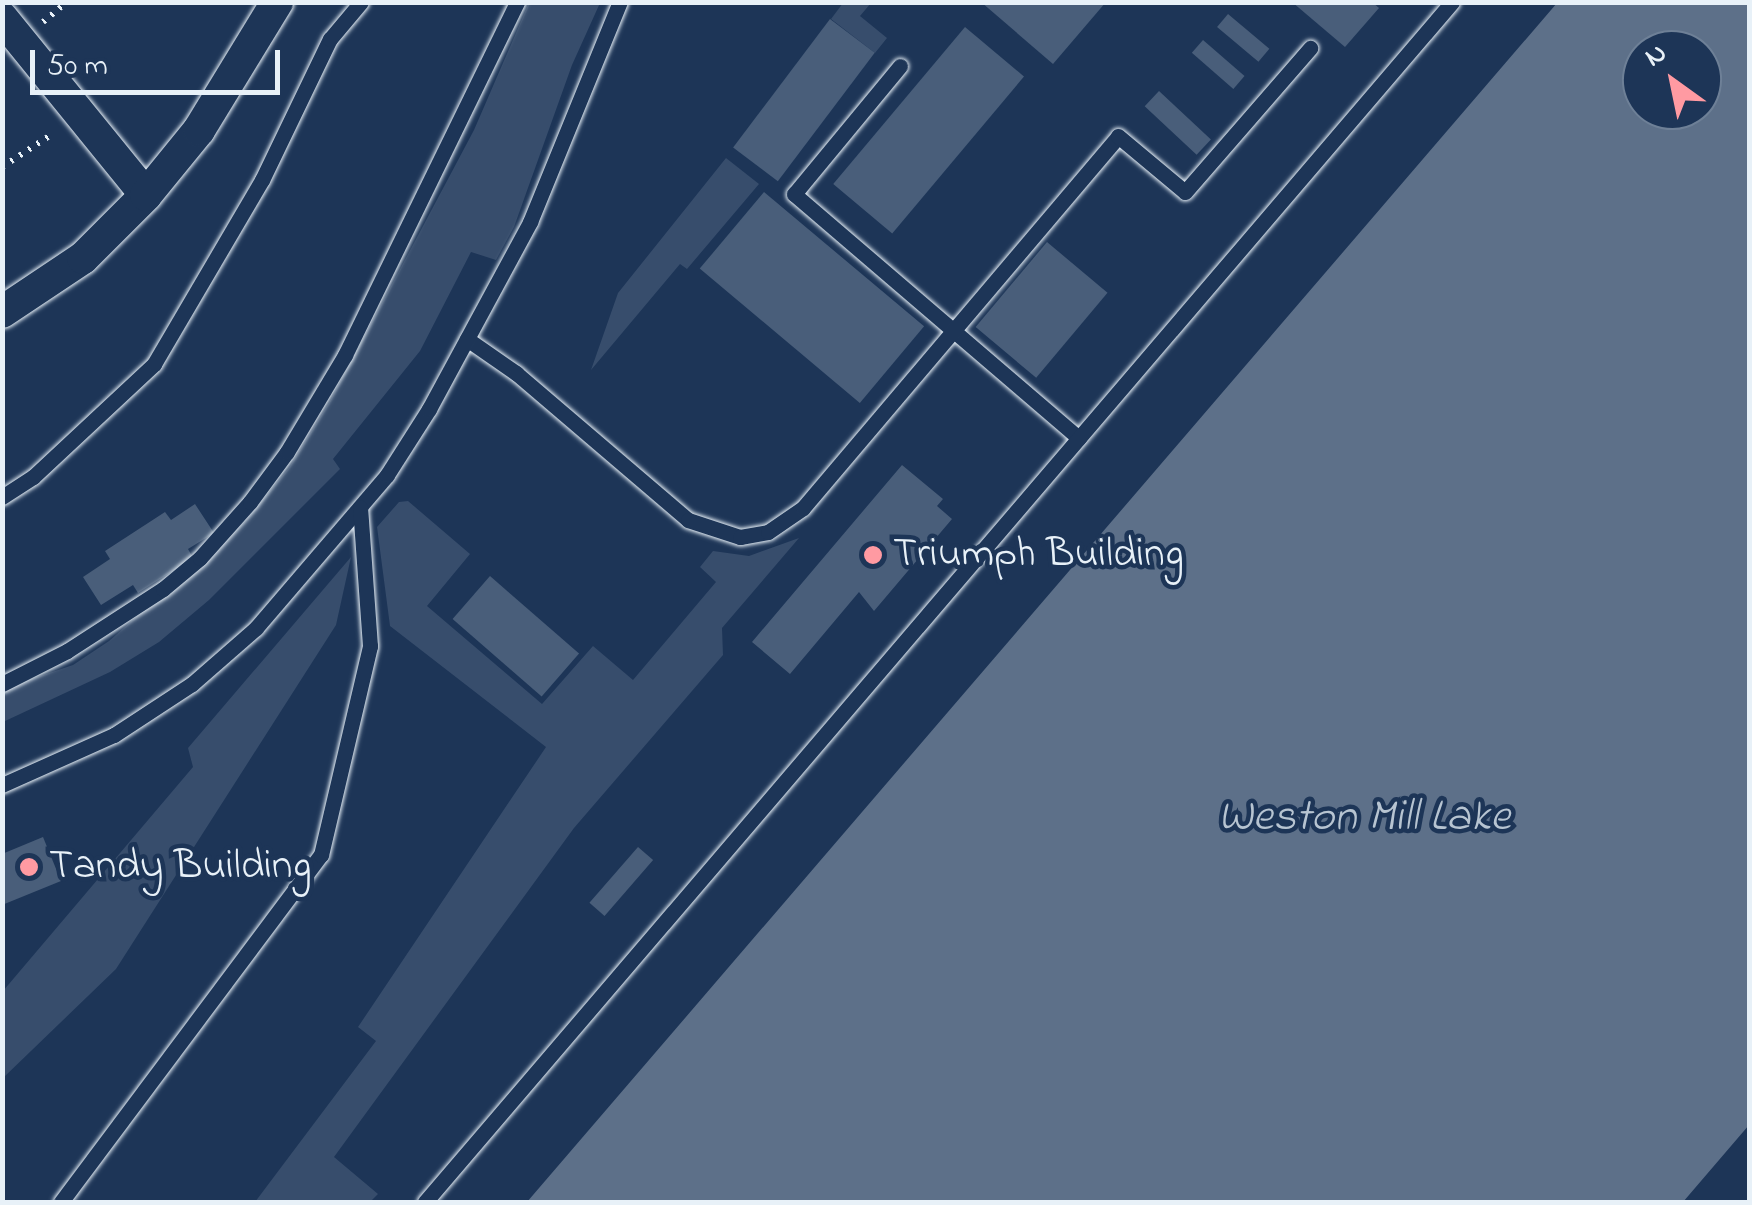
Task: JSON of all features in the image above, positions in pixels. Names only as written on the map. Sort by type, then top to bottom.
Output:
[{"type":"street","points":[[2,312],[82,258],[146,194],[199,130],[277,2]]},
{"type":"street","points":[[2,18],[84,112],[146,194]]},
{"type":"lane","points":[[2,498],[33,477],[154,364],[262,180],[330,39],[361,2]]},
{"type":"lane","points":[[2,684],[67,651],[163,589],[200,558],[288,452],[345,354],[517,2]]},
{"type":"lane","points":[[2,786],[114,735],[192,684],[256,628],[360,508],[409,445],[530,222],[620,2]]},
{"type":"lane","points":[[424,1202],[1452,2]]},
{"type":"lane","points":[[467,339],[516,374],[688,520],[740,537],[768,532],[804,508],[1118,136],[1185,192],[1310,48]]},
{"type":"lane","points":[[900,66],[794,194],[1079,438]]},
{"type":"lane","points":[[61,1202],[322,855],[370,646],[360,508]]},
{"type":"path","points":[[2,167],[84,112]]},
{"type":"shaded area","points":[[529,3],[600,3],[572,65],[514,227],[496,260],[471,252],[420,351],[333,459],[340,469],[209,600],[159,642],[110,672],[3,722],[2,689],[73,665],[109,641],[244,523],[289,468],[329,403],[474,130]]},
{"type":"shaded area","points":[[843,3],[871,3],[860,16],[887,38],[875,53],[831,19]]},
{"type":"shaded area","points":[[726,158],[759,184],[687,269],[680,264],[591,370],[618,293]]},
{"type":"shaded area","points":[[408,501],[470,554],[427,606],[542,704],[593,646],[633,680],[716,582],[700,567],[713,551],[749,556],[799,538],[722,628],[723,655],[574,828],[334,1157],[378,1194],[370,1202],[255,1202],[376,1041],[358,1027],[546,747],[390,626],[377,527],[399,502]]},
{"type":"shaded area","points":[[351,557],[336,625],[116,969],[3,1078],[3,991],[193,767],[188,748]]},
{"type":"water","name":"Weston Mill Lake","points":[[1557,3],[1749,3],[1749,1125],[1683,1202],[527,1202]]},
{"type":"building","points":[[981,2],[1106,2],[1053,64]]},
{"type":"building","points":[[1292,2],[1372,2],[1379,8],[1345,47]]},
{"type":"building","points":[[1228,14],[1269,49],[1258,62],[1217,27]]},
{"type":"building","points":[[830,19],[875,53],[778,181],[733,148]]},
{"type":"building","points":[[965,27],[1024,76],[892,234],[833,184]]},
{"type":"building","points":[[1203,40],[1245,76],[1233,89],[1192,53]]},
{"type":"building","points":[[1159,91],[1211,139],[1197,155],[1145,106]]},
{"type":"building","points":[[764,192],[924,326],[860,403],[700,269]]},
{"type":"building","points":[[1047,242],[1108,293],[1036,378],[976,327]]},
{"type":"building","name":"Triumph Building","points":[[902,465],[943,499],[937,506],[952,519],[874,611],[859,592],[790,674],[752,642]]},
{"type":"building","points":[[195,504],[214,533],[188,549],[193,558],[138,593],[133,585],[101,605],[83,577],[110,559],[105,551],[165,512],[171,520]]},
{"type":"building","points":[[490,576],[579,653],[542,696],[453,619]]},
{"type":"building","name":"Tandy Building","points":[[43,837],[61,881],[2,905],[2,854]]},
{"type":"building","points":[[638,847],[653,860],[605,916],[589,903]]},
{"type":"place","name":"Triumph Building","points":[[873,555]]},
{"type":"place","name":"Tandy Building","points":[[29,867]]}]
